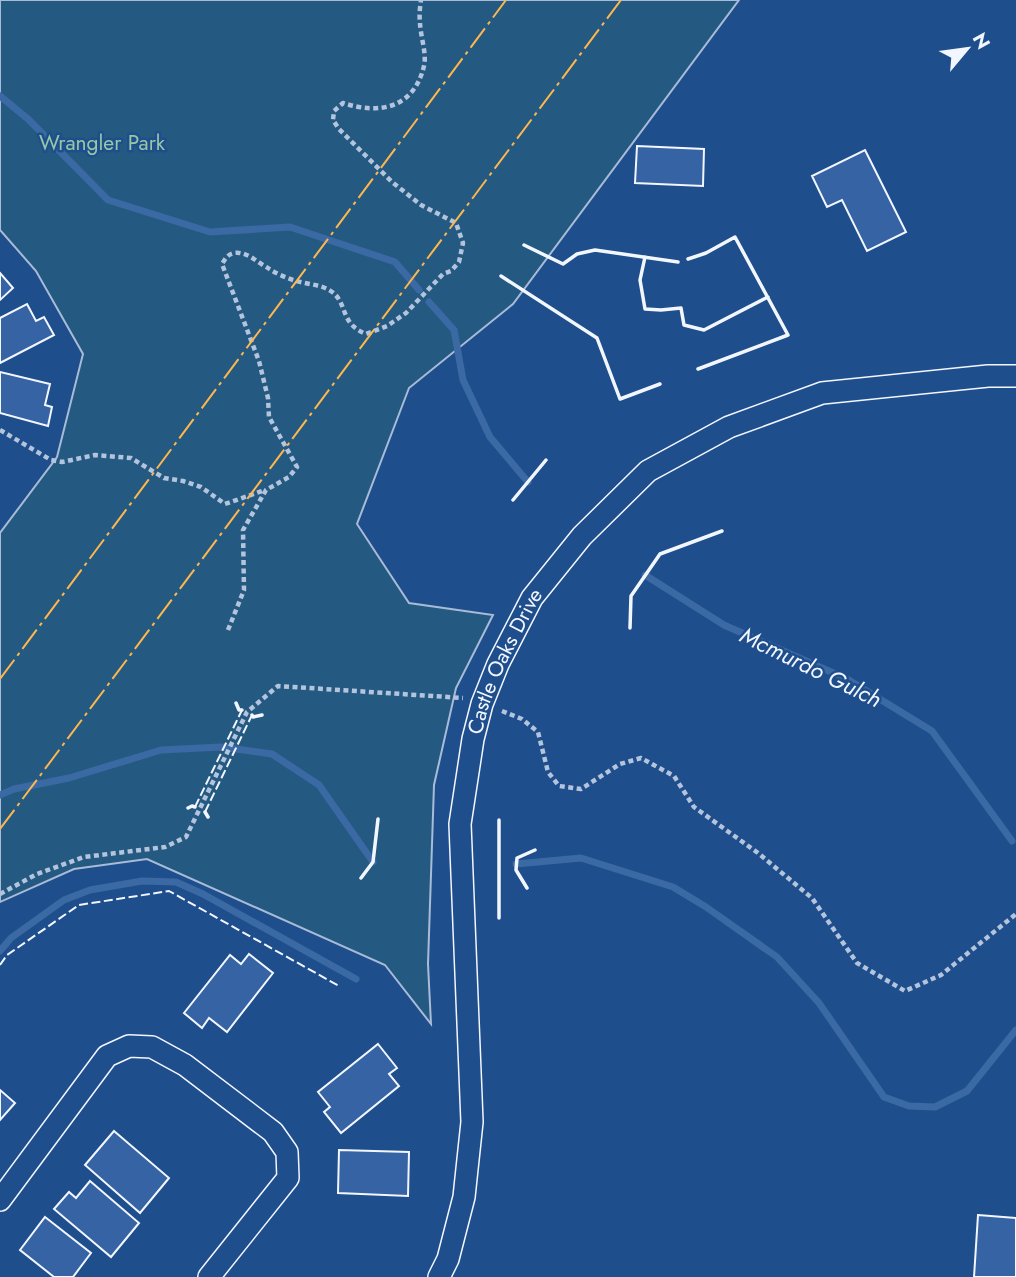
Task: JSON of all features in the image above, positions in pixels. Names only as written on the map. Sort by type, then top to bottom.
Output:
[{"type":"street","name":"Castle Oaks Drive","points":[[439,1277],[448,1259],[464,1198],[472,1122],[460,824],[473,739],[482,704],[498,664],[533,598],[582,536],[648,471],[729,426],[822,393],[988,376],[1016,376]]},
{"type":"street","points":[[0,1200],[107,1056],[129,1046],[152,1048],[185,1065],[273,1132],[286,1152],[288,1178],[209,1277]]},
{"type":"path","points":[[0,430],[51,460],[62,462],[95,455],[131,458],[164,478],[201,487],[225,504],[266,490],[289,477],[296,467],[269,417],[268,398],[259,360],[222,264],[227,256],[235,253],[252,257],[292,280],[329,289],[338,298],[348,322],[366,334],[387,326],[406,313],[443,274],[452,271],[462,254],[463,243],[456,223],[421,205],[392,182],[333,120],[334,111],[343,103],[362,109],[398,105],[412,93],[425,64],[420,22],[421,0]]},
{"type":"path","points":[[228,630],[244,590],[243,530],[266,490]]},
{"type":"path","points":[[0,894],[37,874],[84,857],[165,847],[186,837],[247,712],[278,685],[460,698]]},
{"type":"path","points":[[500,710],[522,719],[538,732],[548,772],[559,786],[581,789],[620,764],[641,758],[674,776],[694,807],[758,853],[812,898],[857,963],[905,991],[942,975],[1016,914]]},
{"type":"green space","name":"Wrangler Park","points":[[0,0],[739,0],[513,304],[409,388],[357,524],[409,603],[493,615],[456,688],[434,785],[428,964],[431,1024],[385,965],[147,859],[74,869],[0,902],[0,533],[57,457],[83,354],[36,271],[0,230]]},
{"type":"building","points":[[637,146],[704,149],[703,186],[635,183]]},
{"type":"building","points":[[865,150],[906,232],[867,251],[842,200],[827,207],[812,176]]},
{"type":"building","points":[[0,273],[13,288],[0,300]]},
{"type":"building","points":[[27,304],[36,321],[44,317],[54,335],[0,363],[0,318]]},
{"type":"building","points":[[0,372],[50,384],[45,405],[52,407],[48,426],[0,413]]},
{"type":"building","points":[[249,954],[273,973],[227,1032],[209,1018],[202,1028],[184,1013],[230,955],[241,964]]},
{"type":"building","points":[[378,1044],[397,1068],[389,1074],[399,1086],[341,1133],[324,1112],[330,1107],[318,1092]]},
{"type":"building","points":[[0,1090],[15,1103],[0,1120]]},
{"type":"building","points":[[114,1131],[169,1178],[140,1213],[85,1165]]},
{"type":"building","points":[[339,1150],[409,1152],[408,1196],[338,1193]]},
{"type":"building","points":[[90,1181],[139,1223],[111,1257],[54,1209],[69,1192],[76,1198]]},
{"type":"building","points":[[978,1215],[1016,1218],[1016,1277],[974,1277]]},
{"type":"building","points":[[45,1217],[91,1253],[73,1277],[54,1277],[20,1250]]},
{"type":"waterway","name":"Mcmurdo Gulch","points":[[0,96],[28,119],[108,200],[210,232],[290,227],[395,262],[419,290]]},
{"type":"waterway","name":"Mcmurdo Gulch","points":[[429,302],[454,330],[463,380],[490,437],[528,482]]},
{"type":"waterway","name":"Mcmurdo Gulch","points":[[645,575],[724,625],[847,679],[932,731],[1012,841]]},
{"type":"waterway","points":[[0,795],[14,789],[69,778],[161,750],[221,747],[272,754],[319,785],[373,862]]},
{"type":"waterway","points":[[516,864],[581,858],[673,887],[706,907],[777,957],[819,1003],[884,1097],[909,1106],[935,1107],[967,1091],[1016,1030]]},
{"type":"waterway","points":[[0,951],[11,938],[64,900],[90,890],[142,881],[176,882],[203,894],[356,979]]},
{"type":"fence","points":[[195,807],[242,710]]},
{"type":"fence","points":[[205,812],[252,715]]},
{"type":"fence","points":[[0,965],[7,955],[79,905],[169,891],[339,986]]},
{"type":"wall","points":[[688,259],[706,253],[735,237],[788,335],[698,369]]},
{"type":"wall","points":[[524,245],[563,264],[577,254],[595,250],[678,262]]},
{"type":"wall","points":[[645,257],[640,280],[645,309],[681,308],[684,325],[704,330],[768,297]]},
{"type":"wall","points":[[501,276],[597,338],[620,399],[660,384]]},
{"type":"wall","points":[[513,500],[546,460]]},
{"type":"wall","points":[[630,628],[631,596],[660,554],[722,531]]},
{"type":"wall","points":[[236,703],[239,710],[242,710]]},
{"type":"wall","points":[[252,715],[262,715]]},
{"type":"wall","points":[[188,808],[195,807]]},
{"type":"wall","points":[[205,812],[208,817]]},
{"type":"wall","points":[[361,878],[373,862],[378,819]]},
{"type":"wall","points":[[499,820],[499,918]]},
{"type":"wall","points":[[527,888],[516,870],[517,858],[535,850]]},
{"type":"power","points":[[0,679],[506,0]]},
{"type":"power","points":[[0,829],[621,0]]}]
